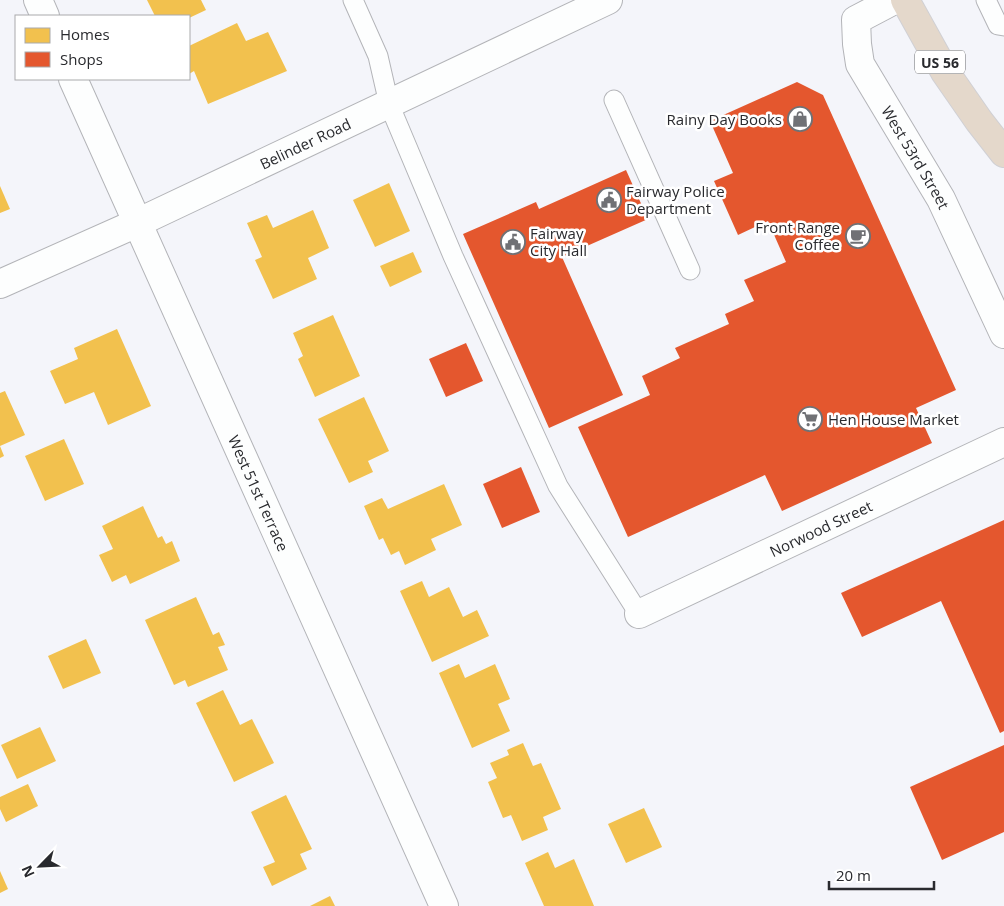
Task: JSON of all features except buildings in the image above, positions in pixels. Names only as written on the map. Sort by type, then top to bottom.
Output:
[{"type":"highway","name":"US 56","points":[[905,0],[945,72],[1004,153]]},
{"type":"street","points":[[38,0],[45,15]]},
{"type":"street","name":"Belinder Road","points":[[0,284],[138,223],[608,0]]},
{"type":"street","name":"West 53rd Street","points":[[894,0],[856,20],[860,64],[941,199],[1004,334]]},
{"type":"street","name":"West 51st Terrace","points":[[73,80],[444,906]]},
{"type":"street","name":"Norwood Street","points":[[639,614],[1004,442]]},
{"type":"lane","points":[[352,0],[378,56],[389,104],[453,256],[558,486],[639,614]]},
{"type":"lane","points":[[986,0],[998,25],[1004,26]]},
{"type":"lane","points":[[614,100],[690,270]]},
{"type":"place","name":"Rainy Day Books","points":[[800,119]]},
{"type":"place","name":"Fairway Police Department","points":[[609,200]]},
{"type":"place","name":"Front Range Coffee","points":[[858,236]]},
{"type":"place","name":"Fairway City Hall","points":[[513,242]]},
{"type":"place","name":"Hen House Market","points":[[810,419]]}]
